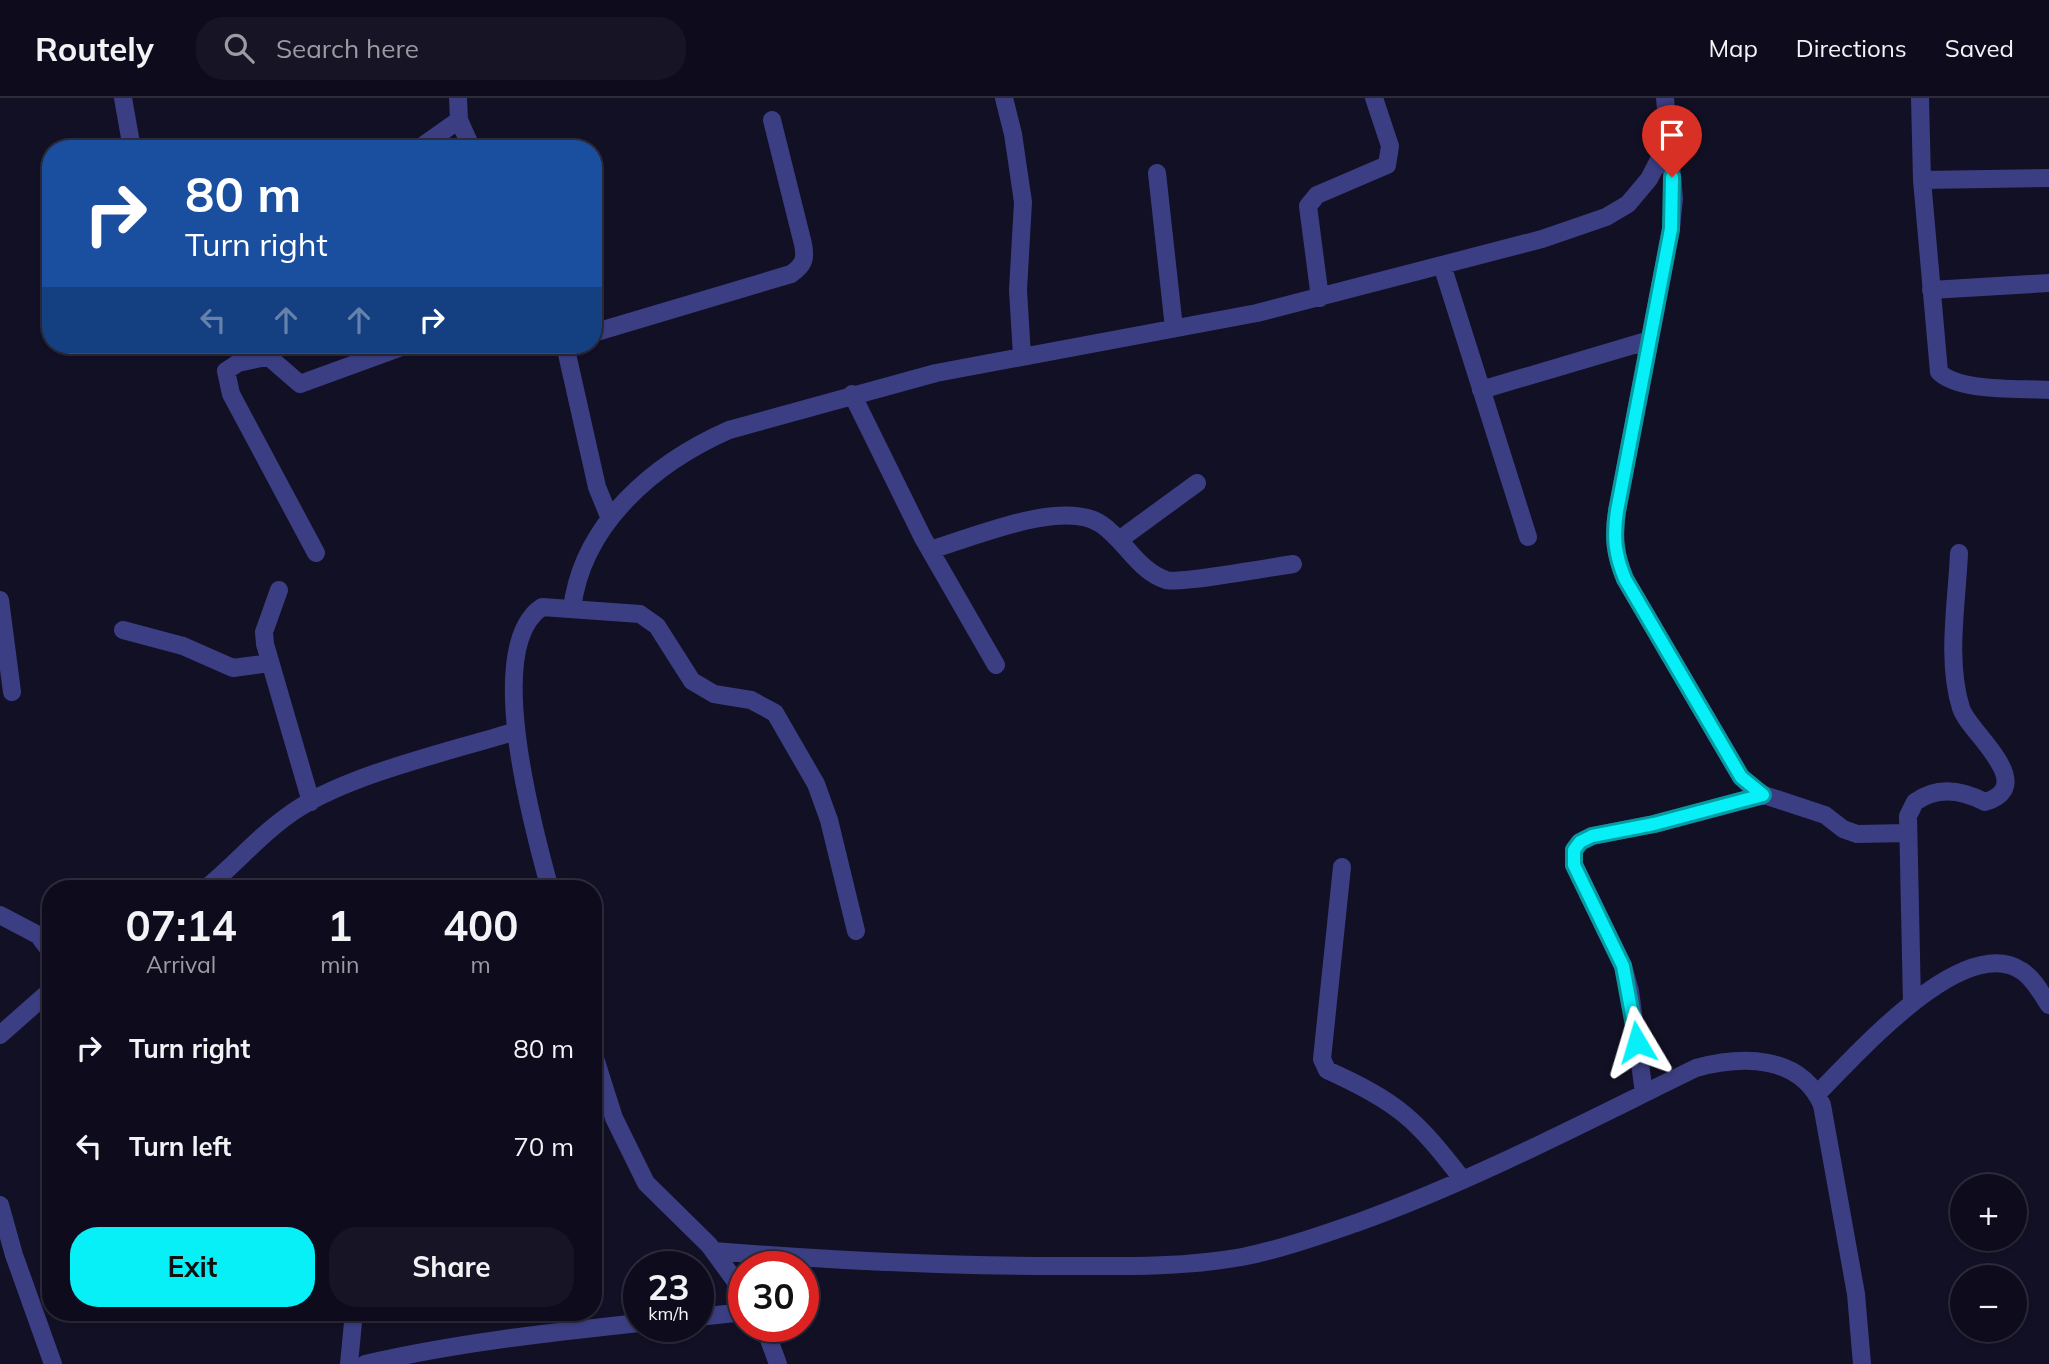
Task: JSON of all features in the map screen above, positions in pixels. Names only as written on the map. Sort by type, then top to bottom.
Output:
[{"type":"street","points":[[123,98],[130,140]]},
{"type":"street","points":[[458,98],[459,120],[468,140]]},
{"type":"street","points":[[1004,98],[1013,134],[1023,202],[1018,290],[1022,356]]},
{"type":"street","points":[[1320,298],[1308,206],[1317,195],[1387,165],[1390,146],[1374,98]]},
{"type":"street","points":[[1665,98],[1674,198],[1671,229],[1617,511],[1613,536],[1616,557],[1625,579],[1741,777],[1763,795],[1825,814],[1843,830],[1857,834],[1907,834]]},
{"type":"street","points":[[1920,98],[1922,180],[1939,372],[1948,381],[2049,390]]},
{"type":"street","points":[[431,140],[459,120]]},
{"type":"street","points":[[602,330],[791,274],[802,267],[805,257],[803,244],[772,120]]},
{"type":"street","points":[[572,609],[575,581],[583,562],[610,519],[648,478],[697,444],[729,430],[852,394],[1022,356],[1320,298],[1542,239],[1606,218],[1628,204],[1640,191],[1668,142]]},
{"type":"street","points":[[1157,173],[1174,328]]},
{"type":"street","points":[[1922,180],[2049,178]]},
{"type":"street","points":[[1441,265],[1528,537]]},
{"type":"street","points":[[1930,290],[2049,283]]},
{"type":"street","points":[[1481,390],[1650,340]]},
{"type":"street","points":[[267,354],[300,384],[382,354]]},
{"type":"street","points":[[567,354],[594,477],[610,519]]},
{"type":"street","points":[[270,356],[231,366],[226,371],[226,378],[237,406],[316,552]]},
{"type":"street","points":[[852,394],[930,550],[996,665]]},
{"type":"street","points":[[1119,540],[1196,483]]},
{"type":"street","points":[[930,550],[1043,517],[1067,514],[1090,518],[1102,524],[1147,570],[1168,581],[1293,564]]},
{"type":"street","points":[[1912,1003],[1908,816],[1915,802],[1924,795],[1956,791],[1985,802],[1992,800],[2004,785],[2005,774],[2000,760],[1972,730],[1961,710],[1954,676],[1959,553]]},
{"type":"street","points":[[279,590],[264,632],[269,663],[311,802]]},
{"type":"street","points":[[0,600],[12,692]]},
{"type":"street","points":[[548,880],[520,766],[516,732],[515,677],[526,622],[542,607],[640,614],[657,626],[692,681],[714,694],[751,700],[775,713],[816,784],[829,820],[856,931]]},
{"type":"street","points":[[123,630],[183,646],[233,668],[269,663]]},
{"type":"street","points":[[215,880],[278,822],[311,802],[371,777],[516,732]]},
{"type":"street","points":[[1644,1093],[1630,991],[1623,966],[1574,865],[1574,850],[1580,842],[1592,836],[1654,824],[1763,795]]},
{"type":"street","points":[[1342,867],[1322,1059],[1327,1070],[1374,1091],[1407,1114],[1425,1131],[1463,1181]]},
{"type":"street","points":[[0,915],[38,934],[42,940]]},
{"type":"street","points":[[1817,1094],[1912,1003],[1956,975],[1997,963],[2021,970],[2032,979],[2049,1005]]},
{"type":"street","points":[[0,1035],[42,998]]},
{"type":"street","points":[[714,1251],[966,1266],[1125,1266],[1199,1263],[1244,1256],[1321,1235],[1463,1181],[1696,1068],[1750,1059],[1794,1071],[1810,1083],[1817,1094],[1856,1294],[1862,1364]]},
{"type":"street","points":[[602,1080],[614,1118],[646,1183],[714,1251],[728,1271]]},
{"type":"street","points":[[0,1205],[13,1255],[54,1364]]},
{"type":"street","points":[[349,1364],[353,1321]]},
{"type":"street","points":[[365,1364],[516,1338],[623,1325]]},
{"type":"street","points":[[770,1342],[778,1364]]},
{"type":"route","points":[[1637,1042],[1630,991],[1623,966],[1614,942],[1574,865],[1574,850],[1580,842],[1592,836],[1654,824],[1763,795],[1741,777],[1678,665],[1625,579],[1616,557],[1613,536],[1617,511],[1671,229],[1674,198],[1672,177]]}]
